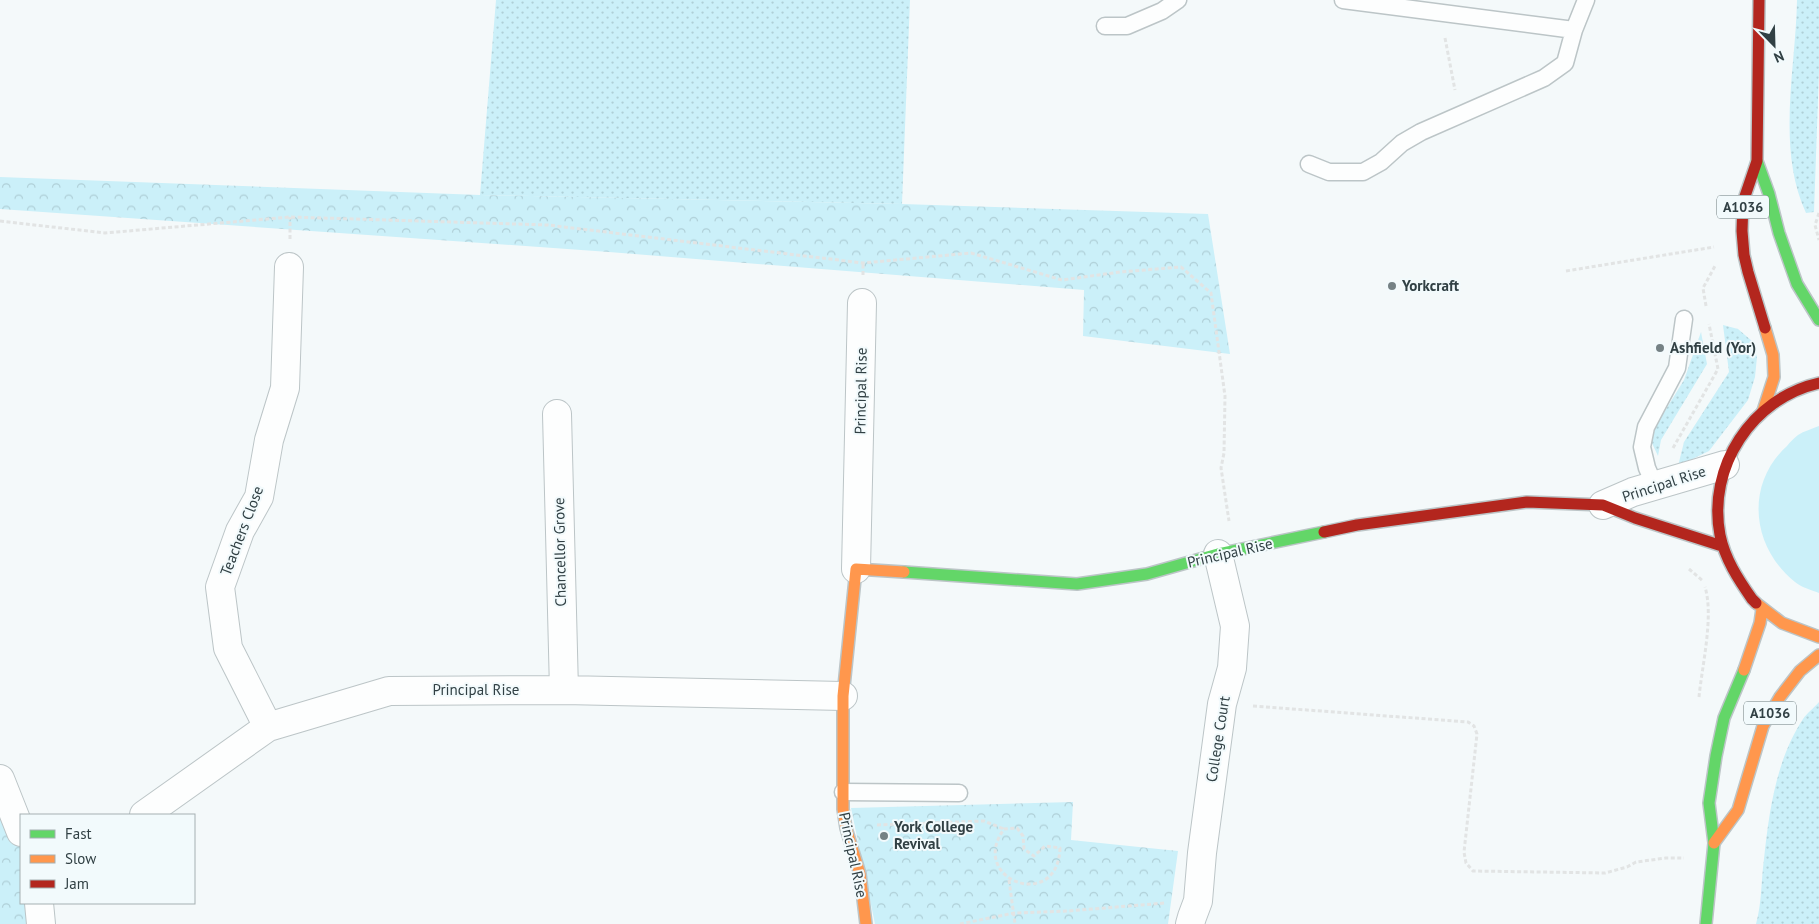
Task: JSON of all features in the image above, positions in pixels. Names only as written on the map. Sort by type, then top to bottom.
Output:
[{"type":"main road","name":"A1036","points":[[1759,0],[1757,160],[1743,202],[1742,231],[1748,272],[1772,355],[1774,377],[1763,411]]},
{"type":"main road","name":"A1036","points":[[1757,160],[1796,284],[1819,320]]},
{"type":"main road","name":"A1036","points":[[1819,384],[1786,395],[1763,411],[1747,427],[1725,465],[1718,492],[1717,519],[1722,546],[1731,569],[1744,590],[1762,609],[1785,624],[1808,634],[1819,636]]},
{"type":"main road","name":"Principal Rise","points":[[866,924],[860,874],[846,828],[843,809],[843,696],[856,569],[1077,584],[1147,574],[1227,552],[1357,525],[1527,502],[1603,505],[1635,518],[1722,546]]},
{"type":"main road","name":"A1036","points":[[1706,924],[1714,843],[1709,803],[1720,736],[1724,718],[1760,623],[1762,609]]},
{"type":"main road","name":"A1036","points":[[1714,843],[1738,810],[1763,726],[1780,697],[1795,677],[1819,655]]},
{"type":"street","name":"Teachers Close","points":[[268,726],[228,648],[220,587],[240,532],[258,497],[269,440],[285,388],[289,267]]},
{"type":"street","name":"Principal Rise","points":[[856,569],[862,303]]},
{"type":"street","name":"Chancellor Grove","points":[[557,414],[564,690]]},
{"type":"street","name":"Principal Rise","points":[[1603,505],[1633,492],[1725,465]]},
{"type":"street","name":"College Court","points":[[1194,913],[1222,704],[1232,668],[1235,626],[1227,552]]},
{"type":"street","name":"Principal Rise","points":[[145,814],[268,726],[389,691],[564,690],[843,696]]},
{"type":"street","points":[[0,779],[20,829]]},
{"type":"street","points":[[39,904],[41,924]]},
{"type":"lane","points":[[1105,26],[1126,26],[1162,11],[1178,0]]},
{"type":"lane","points":[[1343,0],[1574,30]]},
{"type":"lane","points":[[1310,164],[1329,172],[1363,172],[1381,162],[1402,143],[1544,78],[1565,63],[1574,30],[1586,0]]},
{"type":"lane","points":[[1655,486],[1647,468],[1642,447],[1646,426],[1678,368],[1684,319]]},
{"type":"lane","points":[[843,792],[960,793]]},
{"type":"path","points":[[1440,13],[1460,115]]},
{"type":"path","points":[[1819,213],[1815,225],[1819,240]]},
{"type":"path","points":[[0,221],[105,234],[290,217],[548,225],[863,263],[971,253],[1062,280],[1120,272],[1181,267],[1211,293],[1225,396],[1224,453],[1221,468],[1227,552]]},
{"type":"path","points":[[1566,270],[1714,247],[1718,251]]},
{"type":"path","points":[[1683,564],[1702,580],[1707,593],[1708,622],[1698,699]]},
{"type":"path","points":[[1222,704],[1468,722],[1474,726],[1477,734],[1464,852],[1466,863],[1473,871],[1605,873],[1623,869],[1636,862],[1666,858],[1687,858]]},
{"type":"path","points":[[846,828],[901,823],[984,820],[1004,830],[1017,828],[1023,836],[1024,849],[1034,856],[1045,846],[1060,848],[1060,860],[1049,877],[1031,885],[1009,880]]},
{"type":"path","points":[[1004,830],[999,836],[995,847],[995,858],[1000,869],[1009,880],[1015,924]]},
{"type":"path","points":[[960,924],[1014,913],[1068,911],[1138,904],[1194,913]]},
{"type":"green space","points":[[496,0],[910,0],[902,204],[480,195]]},
{"type":"green space","points":[[1797,0],[1819,0],[1819,71],[1814,212],[1806,213],[1797,188],[1792,162],[1790,135],[1791,80]]},
{"type":"green space","points":[[0,177],[480,195],[902,204],[1208,214],[1230,354],[1083,336],[1084,290],[609,252],[0,209]]},
{"type":"green space","points":[[1723,325],[1738,329],[1752,341],[1757,357],[1755,377],[1748,400],[1709,451],[1678,466],[1684,442],[1729,372]]},
{"type":"green space","points":[[1701,332],[1707,364],[1661,440],[1658,456],[1651,441],[1655,427],[1684,380]]},
{"type":"green space","points":[[1819,426],[1819,593],[1797,584],[1780,568],[1769,551],[1762,534],[1759,497],[1764,478],[1773,461],[1798,435]]},
{"type":"green space","points":[[1819,702],[1819,924],[1756,924],[1768,823],[1780,769],[1794,735],[1805,717]]},
{"type":"green space","points":[[1073,802],[1071,840],[1178,851],[1168,924],[875,924],[851,808]]},
{"type":"green space","points":[[0,814],[20,844],[20,904],[39,904],[41,924],[0,924]]},
{"type":"traffic: fast","points":[[1757,161],[1797,284],[1819,320]]},
{"type":"traffic: fast","points":[[904,572],[1077,584],[1147,574],[1218,554],[1324,532]]},
{"type":"traffic: fast","points":[[1706,924],[1714,843],[1709,803],[1716,756],[1724,718],[1744,670]]},
{"type":"traffic: slow","points":[[1763,411],[1774,377],[1773,355],[1765,328]]},
{"type":"traffic: slow","points":[[866,924],[860,874],[846,828],[843,809],[843,696],[856,569],[904,572]]},
{"type":"traffic: slow","points":[[1756,603],[1782,623],[1819,637]]},
{"type":"traffic: slow","points":[[1744,670],[1760,623],[1762,609]]},
{"type":"traffic: slow","points":[[1714,843],[1738,810],[1763,726],[1780,697],[1800,671],[1819,655]]},
{"type":"traffic: jam","points":[[1759,0],[1757,161],[1743,202],[1742,231],[1748,272],[1765,328]]},
{"type":"traffic: jam","points":[[1756,603],[1737,576],[1722,544],[1718,510],[1721,485],[1728,461],[1740,439],[1755,420],[1773,404],[1795,391],[1819,383]]},
{"type":"traffic: jam","points":[[1324,532],[1357,525],[1527,502],[1603,505],[1635,518],[1722,546]]},
{"type":"place","name":"Yorkcraft","points":[[1392,286]]},
{"type":"place","name":"Ashfield (Yor)","points":[[1660,348]]},
{"type":"place","name":"York College Revival","points":[[884,836]]}]
